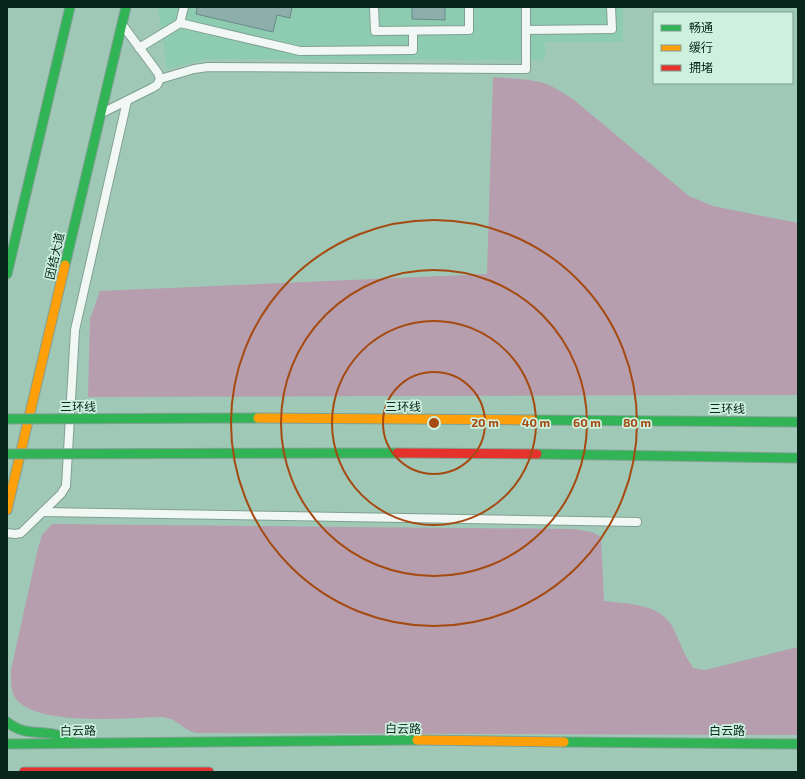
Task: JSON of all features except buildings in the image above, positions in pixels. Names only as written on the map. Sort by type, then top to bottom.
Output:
[{"type":"main road","points":[[7,274],[70,7]]},
{"type":"main road","name":"团结大道","points":[[7,510],[126,7]]},
{"type":"main road","name":"三环线","points":[[7,420],[348,418],[798,422]]},
{"type":"main road","points":[[7,454],[500,453],[798,458]]},
{"type":"main road","points":[[7,722],[13,727],[22,730],[35,733],[54,734],[74,743]]},
{"type":"main road","name":"白云路","points":[[7,744],[370,740],[798,744]]},
{"type":"main road","points":[[24,772],[209,772]]},
{"type":"lane","points":[[180,23],[184,7]]},
{"type":"lane","points":[[374,7],[375,31],[469,30],[469,7]]},
{"type":"lane","points":[[160,79],[208,66],[526,69],[526,7]]},
{"type":"lane","points":[[526,30],[612,29],[611,7]]},
{"type":"lane","points":[[139,48],[180,23],[300,51],[413,50],[413,31]]},
{"type":"lane","points":[[101,113],[157,86],[160,79],[158,73],[122,24]]},
{"type":"lane","points":[[7,532],[15,534],[21,533],[64,491],[67,481],[75,330],[127,101]]},
{"type":"lane","points":[[43,512],[636,522]]},
{"type":"shaded area","points":[[158,7],[623,7],[623,42],[545,42],[545,60],[206,59],[167,69]]},
{"type":"shaded area","points":[[493,77],[536,81],[549,85],[564,93],[689,196],[713,206],[798,223],[798,395],[88,397],[90,319],[100,291],[487,274]]},
{"type":"shaded area","points":[[52,524],[574,529],[592,532],[601,537],[604,601],[642,606],[659,613],[666,618],[672,626],[684,653],[693,668],[705,670],[798,647],[798,735],[195,733],[172,719],[161,717],[84,719],[44,714],[28,708],[17,700],[13,694],[11,686],[11,670],[38,548],[42,535]]},
{"type":"traffic: fast","points":[[7,274],[70,7]]},
{"type":"traffic: fast","points":[[65,265],[126,7]]},
{"type":"traffic: fast","points":[[7,419],[258,418]]},
{"type":"traffic: fast","points":[[533,420],[798,422]]},
{"type":"traffic: fast","points":[[7,454],[397,453]]},
{"type":"traffic: fast","points":[[537,454],[798,458]]},
{"type":"traffic: fast","points":[[7,722],[24,731],[56,735],[74,743]]},
{"type":"traffic: fast","points":[[7,744],[417,740]]},
{"type":"traffic: fast","points":[[564,742],[798,744]]},
{"type":"traffic: slow","points":[[7,510],[65,265]]},
{"type":"traffic: slow","points":[[258,418],[533,420]]},
{"type":"traffic: slow","points":[[417,740],[564,742]]},
{"type":"traffic: jam","points":[[397,453],[537,454]]},
{"type":"traffic: jam","points":[[24,772],[209,772]]}]
